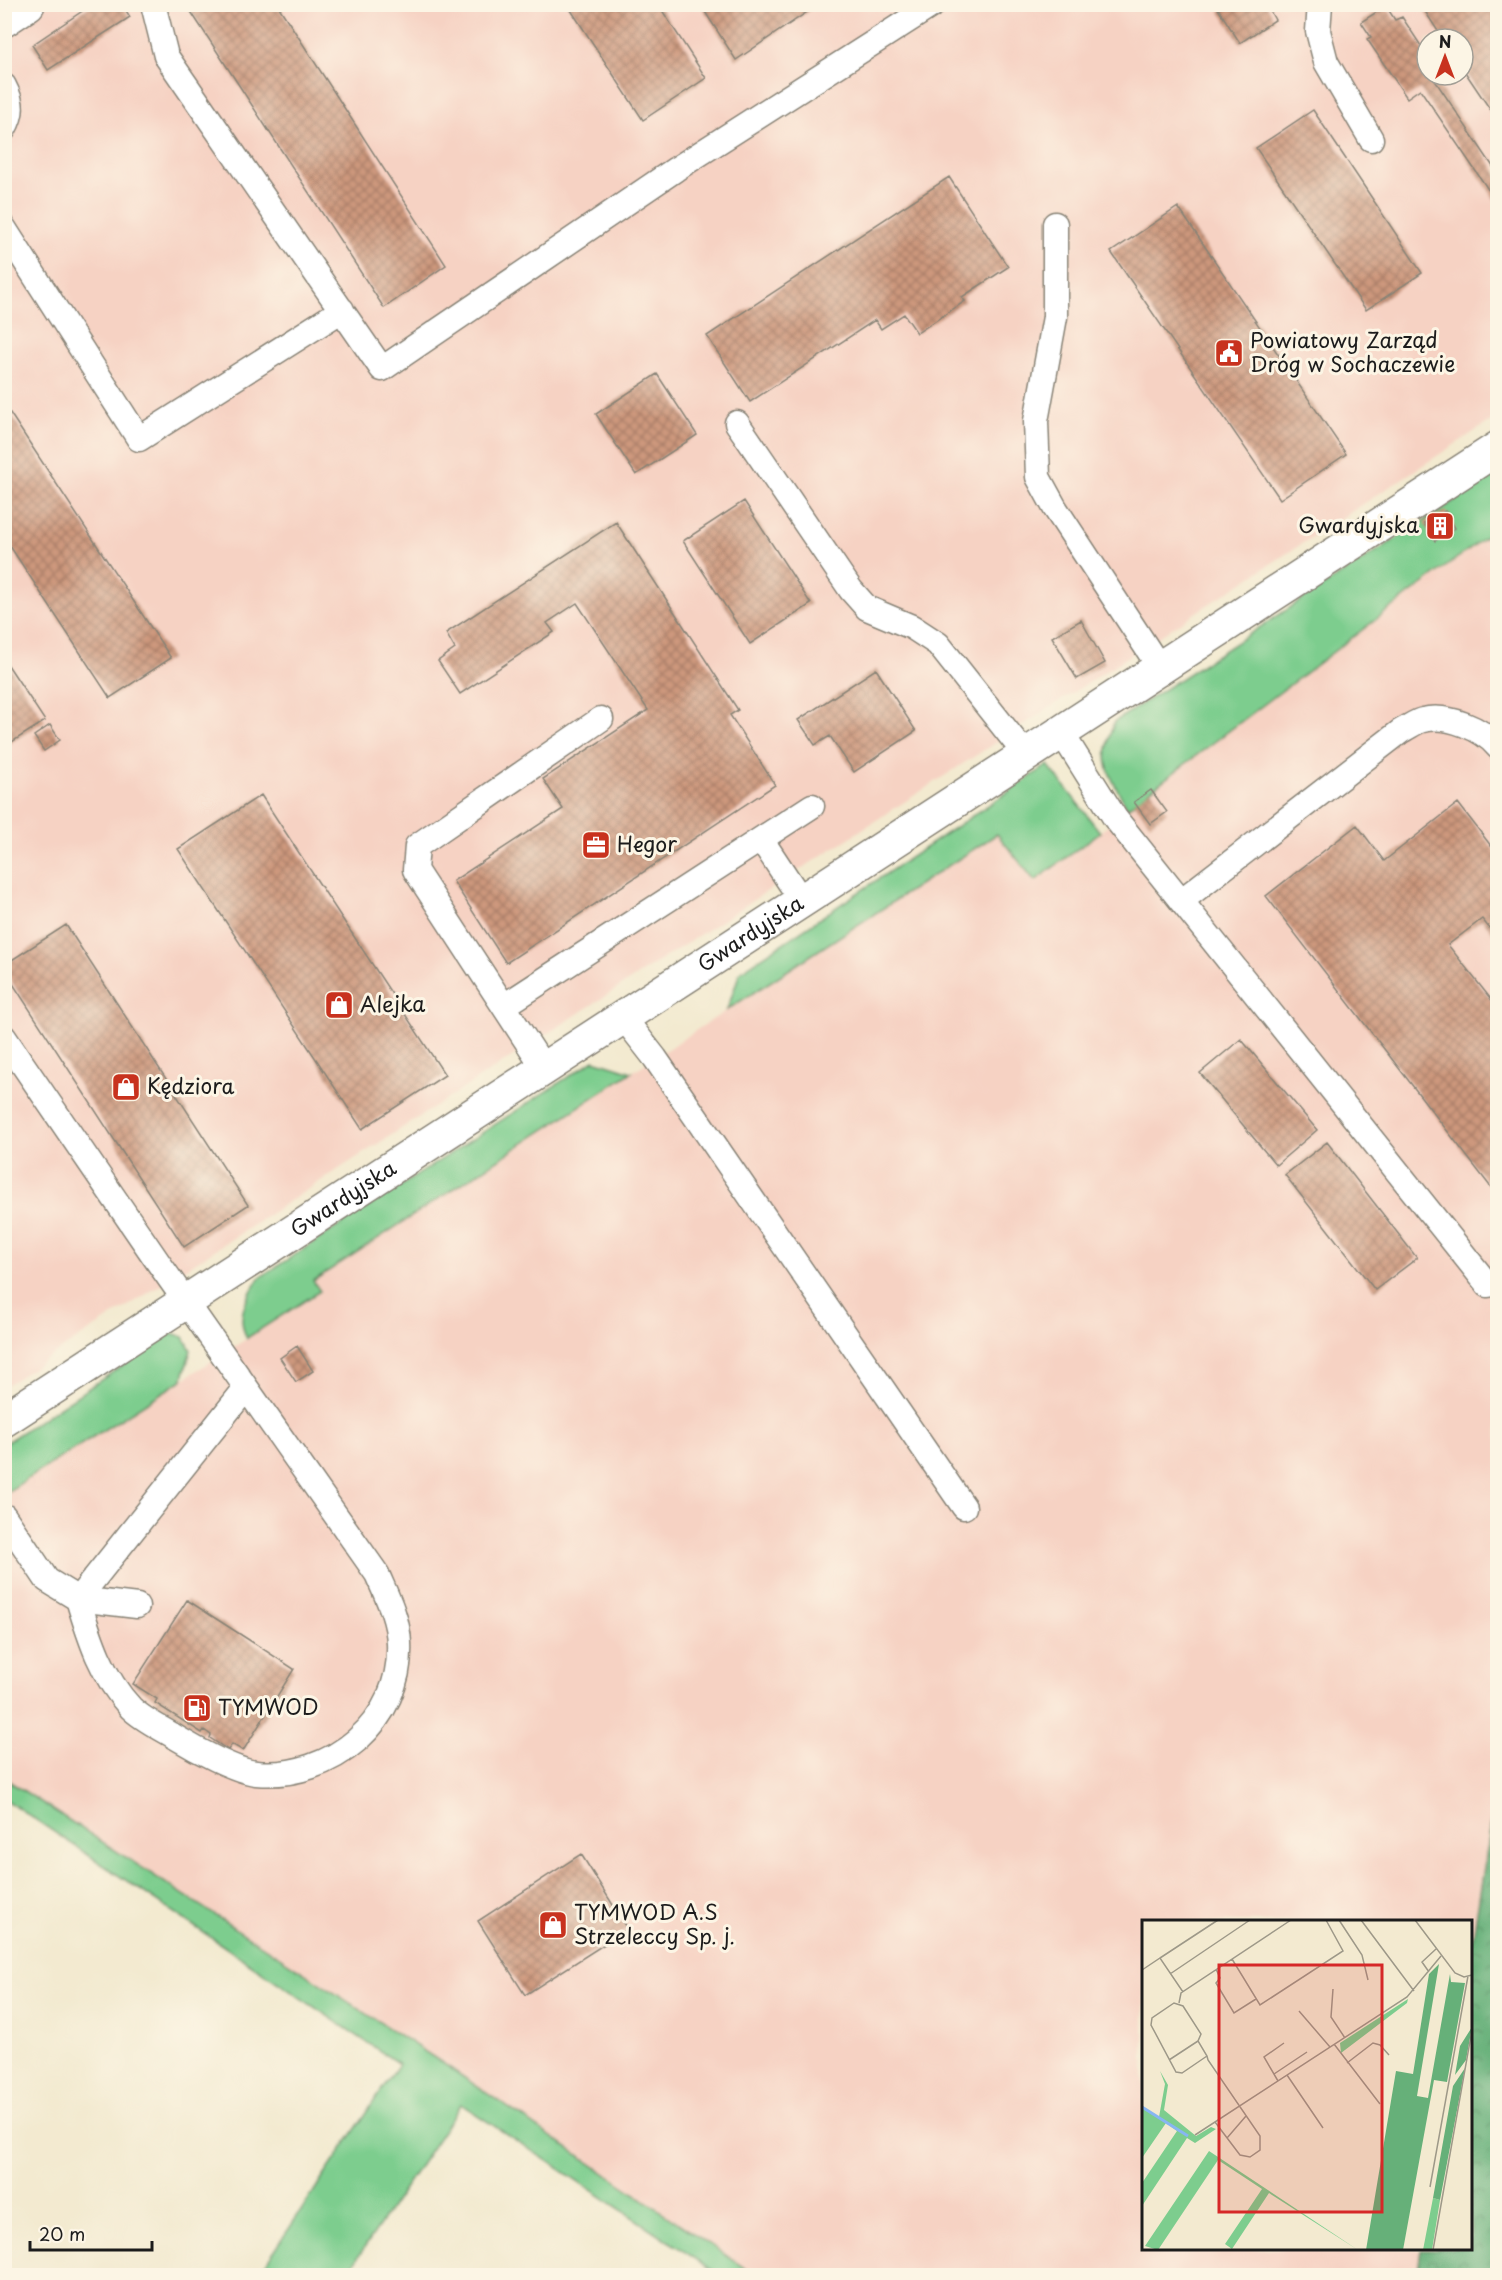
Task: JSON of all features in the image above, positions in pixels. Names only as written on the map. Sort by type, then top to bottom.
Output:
[{"type":"street","points":[[4,20],[28,4]]},
{"type":"street","name":"Gwardyjska","points":[[4,1420],[1497,448]]},
{"type":"lane","points":[[153,4],[166,56],[382,369],[675,169],[934,4]]},
{"type":"lane","points":[[1320,4],[1318,31],[1326,62],[1371,139]]},
{"type":"lane","points":[[4,86],[11,99],[12,115],[4,129]]},
{"type":"lane","points":[[1055,224],[1055,317],[1036,421],[1038,477],[1060,517],[1160,668]]},
{"type":"lane","points":[[4,228],[139,439],[342,310]]},
{"type":"lane","points":[[737,423],[851,590],[867,608],[912,627],[938,644],[1026,755]]},
{"type":"lane","points":[[544,1068],[415,870],[417,846],[601,719]]},
{"type":"lane","points":[[1181,901],[1401,731],[1423,719],[1452,721],[1461,724],[1487,734],[1497,747]]},
{"type":"lane","points":[[1061,732],[1115,818],[1488,1285]]},
{"type":"lane","points":[[504,1006],[812,806]]},
{"type":"lane","points":[[761,839],[802,901]]},
{"type":"lane","points":[[624,1017],[655,1058],[963,1507]]},
{"type":"lane","points":[[4,1037],[377,1574],[396,1617],[400,1645],[393,1686],[383,1709],[370,1728],[348,1749],[331,1759],[289,1773],[254,1773],[199,1751],[133,1710],[111,1683],[92,1648],[78,1599]]},
{"type":"lane","points":[[78,1599],[246,1388]]},
{"type":"lane","points":[[4,1516],[47,1580],[78,1599],[137,1606]]},
{"type":"shaded area","points":[[5,5],[1497,5],[1497,417],[5,1386]]},
{"type":"shaded area","points":[[1497,528],[1498,1778],[1472,1937],[1472,1920],[1142,1920],[1142,2250],[1421,2250],[1416,2275],[755,2275],[447,2066],[5,1778],[5,1493],[320,1292],[312,1281],[997,834],[1035,881],[1100,832],[1127,808]]},
{"type":"green space","points":[[1497,473],[1497,528],[1127,808],[1107,766],[1107,748],[1114,722]]},
{"type":"green space","points":[[1048,765],[1100,832],[1035,881],[997,834],[727,1010],[740,972]]},
{"type":"green space","points":[[594,1060],[632,1072],[313,1281],[320,1291],[247,1338],[242,1314],[259,1278]]},
{"type":"green space","points":[[172,1333],[184,1337],[191,1350],[182,1380],[7,1492],[4,1447],[8,1441]]},
{"type":"green space","points":[[4,1778],[447,2066],[755,2275],[720,2275],[461,2104],[346,2275],[258,2275],[399,2064],[5,1799]]},
{"type":"green space","points":[[1497,1785],[1497,2275],[1417,2275],[1421,2250],[1472,2250],[1472,1943]]},
{"type":"building","points":[[93,4],[122,4],[130,17],[48,70],[32,45]]},
{"type":"building","points":[[186,4],[277,4],[446,265],[384,308]]},
{"type":"building","points":[[567,4],[658,4],[706,78],[643,120]]},
{"type":"building","points":[[700,4],[819,4],[736,60]]},
{"type":"building","points":[[1215,4],[1266,4],[1275,20],[1240,43]]},
{"type":"building","points":[[1421,5],[1498,5],[1498,121],[1475,87],[1475,27],[1435,27]]},
{"type":"building","points":[[1386,6],[1395,20],[1402,17],[1415,37],[1415,87],[1439,87],[1498,174],[1498,204],[1420,89],[1407,98],[1367,39],[1371,37],[1361,22]]},
{"type":"building","points":[[1313,110],[1422,273],[1366,310],[1256,148]]},
{"type":"building","points":[[949,177],[1008,267],[962,297],[965,301],[917,333],[904,314],[881,329],[875,320],[750,402],[707,336]]},
{"type":"building","name":"Powiatowy Zarząd Dróg w Sochaczewie","points":[[1178,207],[1346,454],[1280,499],[1111,252]]},
{"type":"building","points":[[657,374],[697,435],[636,475],[596,414]]},
{"type":"building","points":[[4,404],[171,658],[110,698],[4,537]]},
{"type":"building","points":[[744,501],[811,604],[750,644],[683,541]]},
{"type":"building","name":"Gwardyjska","points":[[1445,511],[1455,528],[1435,541],[1424,523]]},
{"type":"building","points":[[616,522],[738,710],[730,715],[775,785],[506,963],[453,881],[563,809],[543,779],[648,710],[577,603],[547,623],[554,632],[460,694],[438,661],[455,649],[446,633]]},
{"type":"building","points":[[1081,620],[1105,663],[1077,679],[1052,637]]},
{"type":"building","points":[[4,659],[45,721],[4,747]]},
{"type":"building","points":[[876,669],[916,731],[854,772],[830,736],[815,745],[798,720]]},
{"type":"building","points":[[50,725],[60,740],[44,751],[34,736]]},
{"type":"building","points":[[1151,790],[1167,812],[1150,824],[1134,802]]},
{"type":"building","name":"Alejka","points":[[261,795],[445,1075],[362,1129],[178,849]]},
{"type":"building","points":[[1458,803],[1498,855],[1498,939],[1482,919],[1448,945],[1498,1008],[1498,1186],[1493,1190],[1266,896],[1357,825],[1384,861]]},
{"type":"building","name":"Kędziora","points":[[66,925],[248,1205],[184,1247],[4,970],[4,965]]},
{"type":"building","points":[[1241,1039],[1317,1130],[1276,1165],[1200,1073]]},
{"type":"building","points":[[1327,1142],[1417,1258],[1375,1290],[1285,1175]]},
{"type":"building","points":[[297,1346],[313,1371],[296,1382],[280,1358]]},
{"type":"building","points":[[187,1600],[294,1669],[243,1751],[232,1744],[228,1750],[210,1738],[211,1735],[204,1730],[202,1733],[155,1703],[157,1699],[133,1684]]},
{"type":"building","name":"TYMWOD A.S Strzeleccy Sp. j.","points":[[581,1854],[628,1929],[525,1995],[478,1921]]},
{"type":"place","name":"Powiatowy Zarząd Dróg w Sochaczewie","points":[[1229,353]]},
{"type":"place","name":"Gwardyjska","points":[[1440,526]]},
{"type":"place","name":"Hegor","points":[[596,845]]},
{"type":"place","name":"Alejka","points":[[339,1005]]},
{"type":"place","name":"Kędziora","points":[[126,1087]]},
{"type":"place","name":"TYMWOD","points":[[197,1708]]},
{"type":"place","name":"TYMWOD A.S Strzeleccy Sp. j.","points":[[553,1925]]}]
